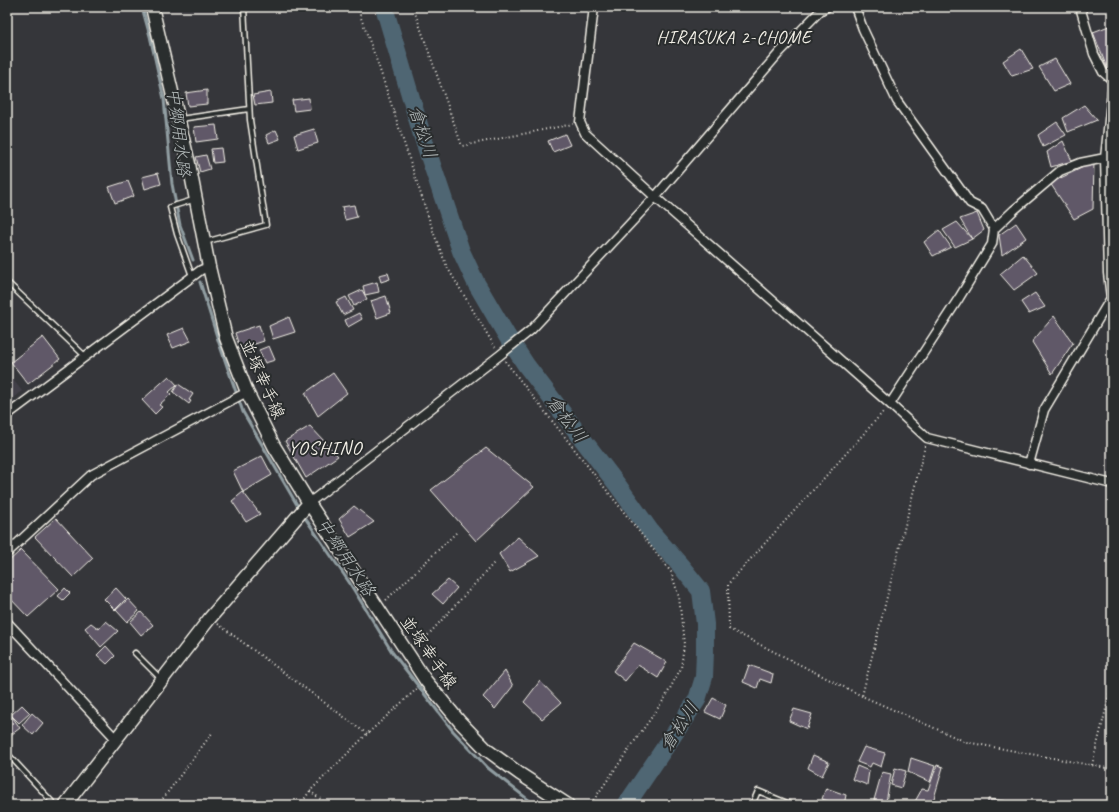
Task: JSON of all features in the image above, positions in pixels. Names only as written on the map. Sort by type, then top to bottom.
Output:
[{"type":"main road","name":"並塚幸手線","points":[[152,7],[179,120],[209,267],[226,338],[247,392],[274,446],[309,503],[426,681],[460,722],[487,750],[520,774],[568,805]]},
{"type":"main road","points":[[65,805],[210,618],[309,503]]},
{"type":"street","points":[[594,7],[580,122],[585,133],[927,438],[1112,484]]},
{"type":"street","points":[[309,503],[531,330],[655,197],[780,52],[821,10],[827,7]]},
{"type":"street","points":[[855,7],[863,29],[897,101],[970,203],[982,209],[994,230]]},
{"type":"street","points":[[1080,7],[1094,54],[1103,72],[1112,80]]},
{"type":"street","points":[[1029,464],[1044,410],[1111,298],[1105,158],[1112,91]]},
{"type":"street","points":[[890,404],[963,292],[992,244],[994,230],[1014,210],[1060,171],[1080,162],[1105,158]]},
{"type":"street","points":[[7,415],[201,270],[209,267]]},
{"type":"street","points":[[7,553],[92,475],[247,392]]},
{"type":"street","points":[[7,622],[116,739]]},
{"type":"lane","points":[[204,242],[266,225],[249,109],[244,7]]},
{"type":"lane","points":[[179,120],[249,109]]},
{"type":"lane","points":[[192,277],[177,234],[170,207],[196,199]]},
{"type":"lane","points":[[7,282],[85,356]]},
{"type":"lane","points":[[135,653],[162,680]]},
{"type":"lane","points":[[7,753],[55,805]]},
{"type":"lane","points":[[752,805],[758,791],[792,805]]},
{"type":"path","points":[[358,7],[436,241],[447,267],[502,354],[671,572],[679,597],[684,644],[681,668],[665,698],[590,805]]},
{"type":"path","points":[[413,7],[462,146],[580,122]]},
{"type":"path","points":[[890,404],[728,584],[729,629],[862,696],[966,742],[1112,769]]},
{"type":"path","points":[[862,696],[927,438]]},
{"type":"path","points":[[378,607],[458,531]]},
{"type":"path","points":[[409,656],[494,563]]},
{"type":"path","points":[[210,618],[367,734]]},
{"type":"path","points":[[300,805],[310,791],[367,734],[426,681]]},
{"type":"path","points":[[1092,765],[1112,685]]},
{"type":"path","points":[[158,805],[213,732]]},
{"type":"path","points":[[310,791],[328,805]]},
{"type":"shaded area","points":[[7,372],[22,391],[7,404]]},
{"type":"building","points":[[1109,26],[1112,32],[1112,72],[1109,73],[1093,32]]},
{"type":"building","points":[[1021,49],[1033,69],[1012,76],[1003,61]]},
{"type":"building","points":[[1055,59],[1070,84],[1054,91],[1039,67]]},
{"type":"building","points":[[207,90],[207,104],[188,106],[186,93]]},
{"type":"building","points":[[271,92],[272,103],[255,105],[253,95]]},
{"type":"building","points":[[309,98],[310,109],[294,111],[292,100]]},
{"type":"building","points":[[1084,105],[1097,120],[1068,132],[1063,118]]},
{"type":"building","points":[[1057,122],[1066,135],[1043,147],[1038,135]]},
{"type":"building","points":[[216,125],[218,139],[196,142],[194,127]]},
{"type":"building","points":[[314,129],[318,143],[298,149],[294,135]]},
{"type":"building","points":[[276,130],[280,139],[269,143],[266,135]]},
{"type":"building","points":[[565,134],[570,145],[553,152],[548,141]]},
{"type":"building","points":[[1063,141],[1072,161],[1051,167],[1047,152]]},
{"type":"building","points":[[221,148],[223,162],[213,163],[211,149]]},
{"type":"building","points":[[206,155],[210,169],[200,172],[196,157]]},
{"type":"building","points":[[1094,162],[1093,209],[1074,219],[1050,183]]},
{"type":"building","points":[[158,173],[161,184],[145,189],[142,177]]},
{"type":"building","points":[[1112,174],[1112,224],[1110,224],[1108,175]]},
{"type":"building","points":[[128,181],[134,196],[115,203],[109,187]]},
{"type":"building","points":[[354,205],[357,217],[345,220],[342,207]]},
{"type":"building","points":[[977,213],[984,230],[972,239],[960,219]]},
{"type":"building","points":[[957,222],[972,239],[955,247],[943,230]]},
{"type":"building","points":[[1016,223],[1026,238],[1002,255],[999,235]]},
{"type":"building","points":[[939,230],[951,247],[933,256],[924,242]]},
{"type":"building","points":[[1023,255],[1038,273],[1014,290],[1000,274]]},
{"type":"building","points":[[388,273],[390,279],[381,282],[379,275]]},
{"type":"building","points":[[377,282],[379,292],[365,295],[363,286]]},
{"type":"building","points":[[362,290],[367,299],[354,306],[349,296]]},
{"type":"building","points":[[1035,293],[1045,307],[1029,314],[1021,302]]},
{"type":"building","points":[[386,296],[391,313],[377,318],[371,301]]},
{"type":"building","points":[[346,297],[353,310],[343,315],[336,302]]},
{"type":"building","points":[[359,313],[362,319],[348,327],[345,320]]},
{"type":"building","points":[[1054,316],[1073,343],[1052,374],[1032,342]]},
{"type":"building","points":[[289,317],[295,332],[273,339],[269,326]]},
{"type":"building","points":[[259,325],[264,341],[240,349],[235,333]]},
{"type":"building","points":[[184,328],[191,341],[173,348],[167,335]]},
{"type":"building","points":[[43,337],[60,359],[28,384],[11,362]]},
{"type":"building","points":[[269,346],[275,360],[265,363],[259,350]]},
{"type":"building","points":[[333,373],[347,393],[318,416],[305,393]]},
{"type":"building","points":[[169,376],[177,385],[169,392],[171,394],[159,405],[162,407],[155,414],[142,400]]},
{"type":"building","points":[[178,384],[193,394],[189,400],[191,401],[189,404],[173,392]]},
{"type":"building","points":[[310,426],[338,456],[306,478],[285,441]]},
{"type":"building","points":[[486,448],[534,487],[476,541],[431,490]]},
{"type":"building","points":[[262,456],[272,475],[243,492],[233,471]]},
{"type":"building","points":[[243,492],[260,514],[246,522],[232,501]]},
{"type":"building","points":[[354,506],[374,522],[350,537],[339,519]]},
{"type":"building","points":[[56,518],[93,558],[73,577],[35,537]]},
{"type":"building","points":[[518,537],[539,556],[510,572],[499,554]]},
{"type":"building","points":[[21,550],[59,589],[28,617],[7,595],[7,563]]},
{"type":"building","points":[[448,580],[457,588],[443,604],[432,594]]},
{"type":"building","points":[[65,588],[70,593],[63,600],[58,596]]},
{"type":"building","points":[[116,588],[126,599],[115,610],[104,599]]},
{"type":"building","points":[[128,599],[139,611],[127,622],[116,610]]},
{"type":"building","points":[[141,612],[153,625],[141,635],[130,622]]},
{"type":"building","points":[[106,621],[118,631],[101,647],[85,628],[91,623],[99,629]]},
{"type":"building","points":[[634,643],[667,662],[658,678],[638,665],[625,681],[613,671]]},
{"type":"building","points":[[106,646],[115,656],[107,664],[97,655]]},
{"type":"building","points":[[749,665],[773,674],[771,683],[760,679],[757,688],[743,682]]},
{"type":"building","points":[[505,671],[513,686],[495,709],[483,697]]},
{"type":"building","points":[[540,681],[561,703],[542,719],[524,702]]},
{"type":"building","points":[[713,698],[726,705],[720,719],[705,712]]},
{"type":"building","points":[[22,705],[30,713],[19,723],[11,715]]},
{"type":"building","points":[[794,709],[812,714],[807,729],[789,721]]},
{"type":"building","points":[[32,713],[43,723],[33,735],[22,725]]},
{"type":"building","points":[[11,715],[20,728],[7,738],[7,718]]},
{"type":"building","points":[[864,747],[885,753],[881,767],[872,763],[870,767],[857,762]]},
{"type":"building","points":[[813,755],[829,762],[822,776],[808,768]]},
{"type":"building","points":[[911,758],[935,766],[930,782],[908,772]]},
{"type":"building","points":[[937,765],[943,767],[932,805],[913,805],[922,789],[928,790]]},
{"type":"building","points":[[857,766],[869,771],[867,785],[852,779]]},
{"type":"building","points":[[895,768],[906,771],[901,788],[891,785]]},
{"type":"building","points":[[882,772],[891,774],[886,802],[874,800]]},
{"type":"building","points":[[826,788],[846,795],[844,805],[839,805],[822,799]]},
{"type":"building","points":[[988,799],[1005,801],[1004,805],[988,805]]},
{"type":"waterway","name":"中郷用水路","points":[[142,7],[164,99],[172,184],[180,225],[193,260]]},
{"type":"waterway","name":"倉松川","points":[[384,7],[422,135],[461,251],[476,283],[526,365],[619,487],[651,532],[701,591],[705,624],[705,651],[704,677],[697,700],[626,805]]},
{"type":"waterway","name":"中郷用水路","points":[[200,282],[243,412],[300,510]]},
{"type":"waterway","name":"中郷用水路","points":[[303,515],[349,582],[392,652],[453,731],[488,768],[535,805]]},
{"type":"district","name":"HIRASUKA 2-CHOME","points":[[734,37]]},
{"type":"district","name":"YOSHINO","points":[[325,447]]}]
